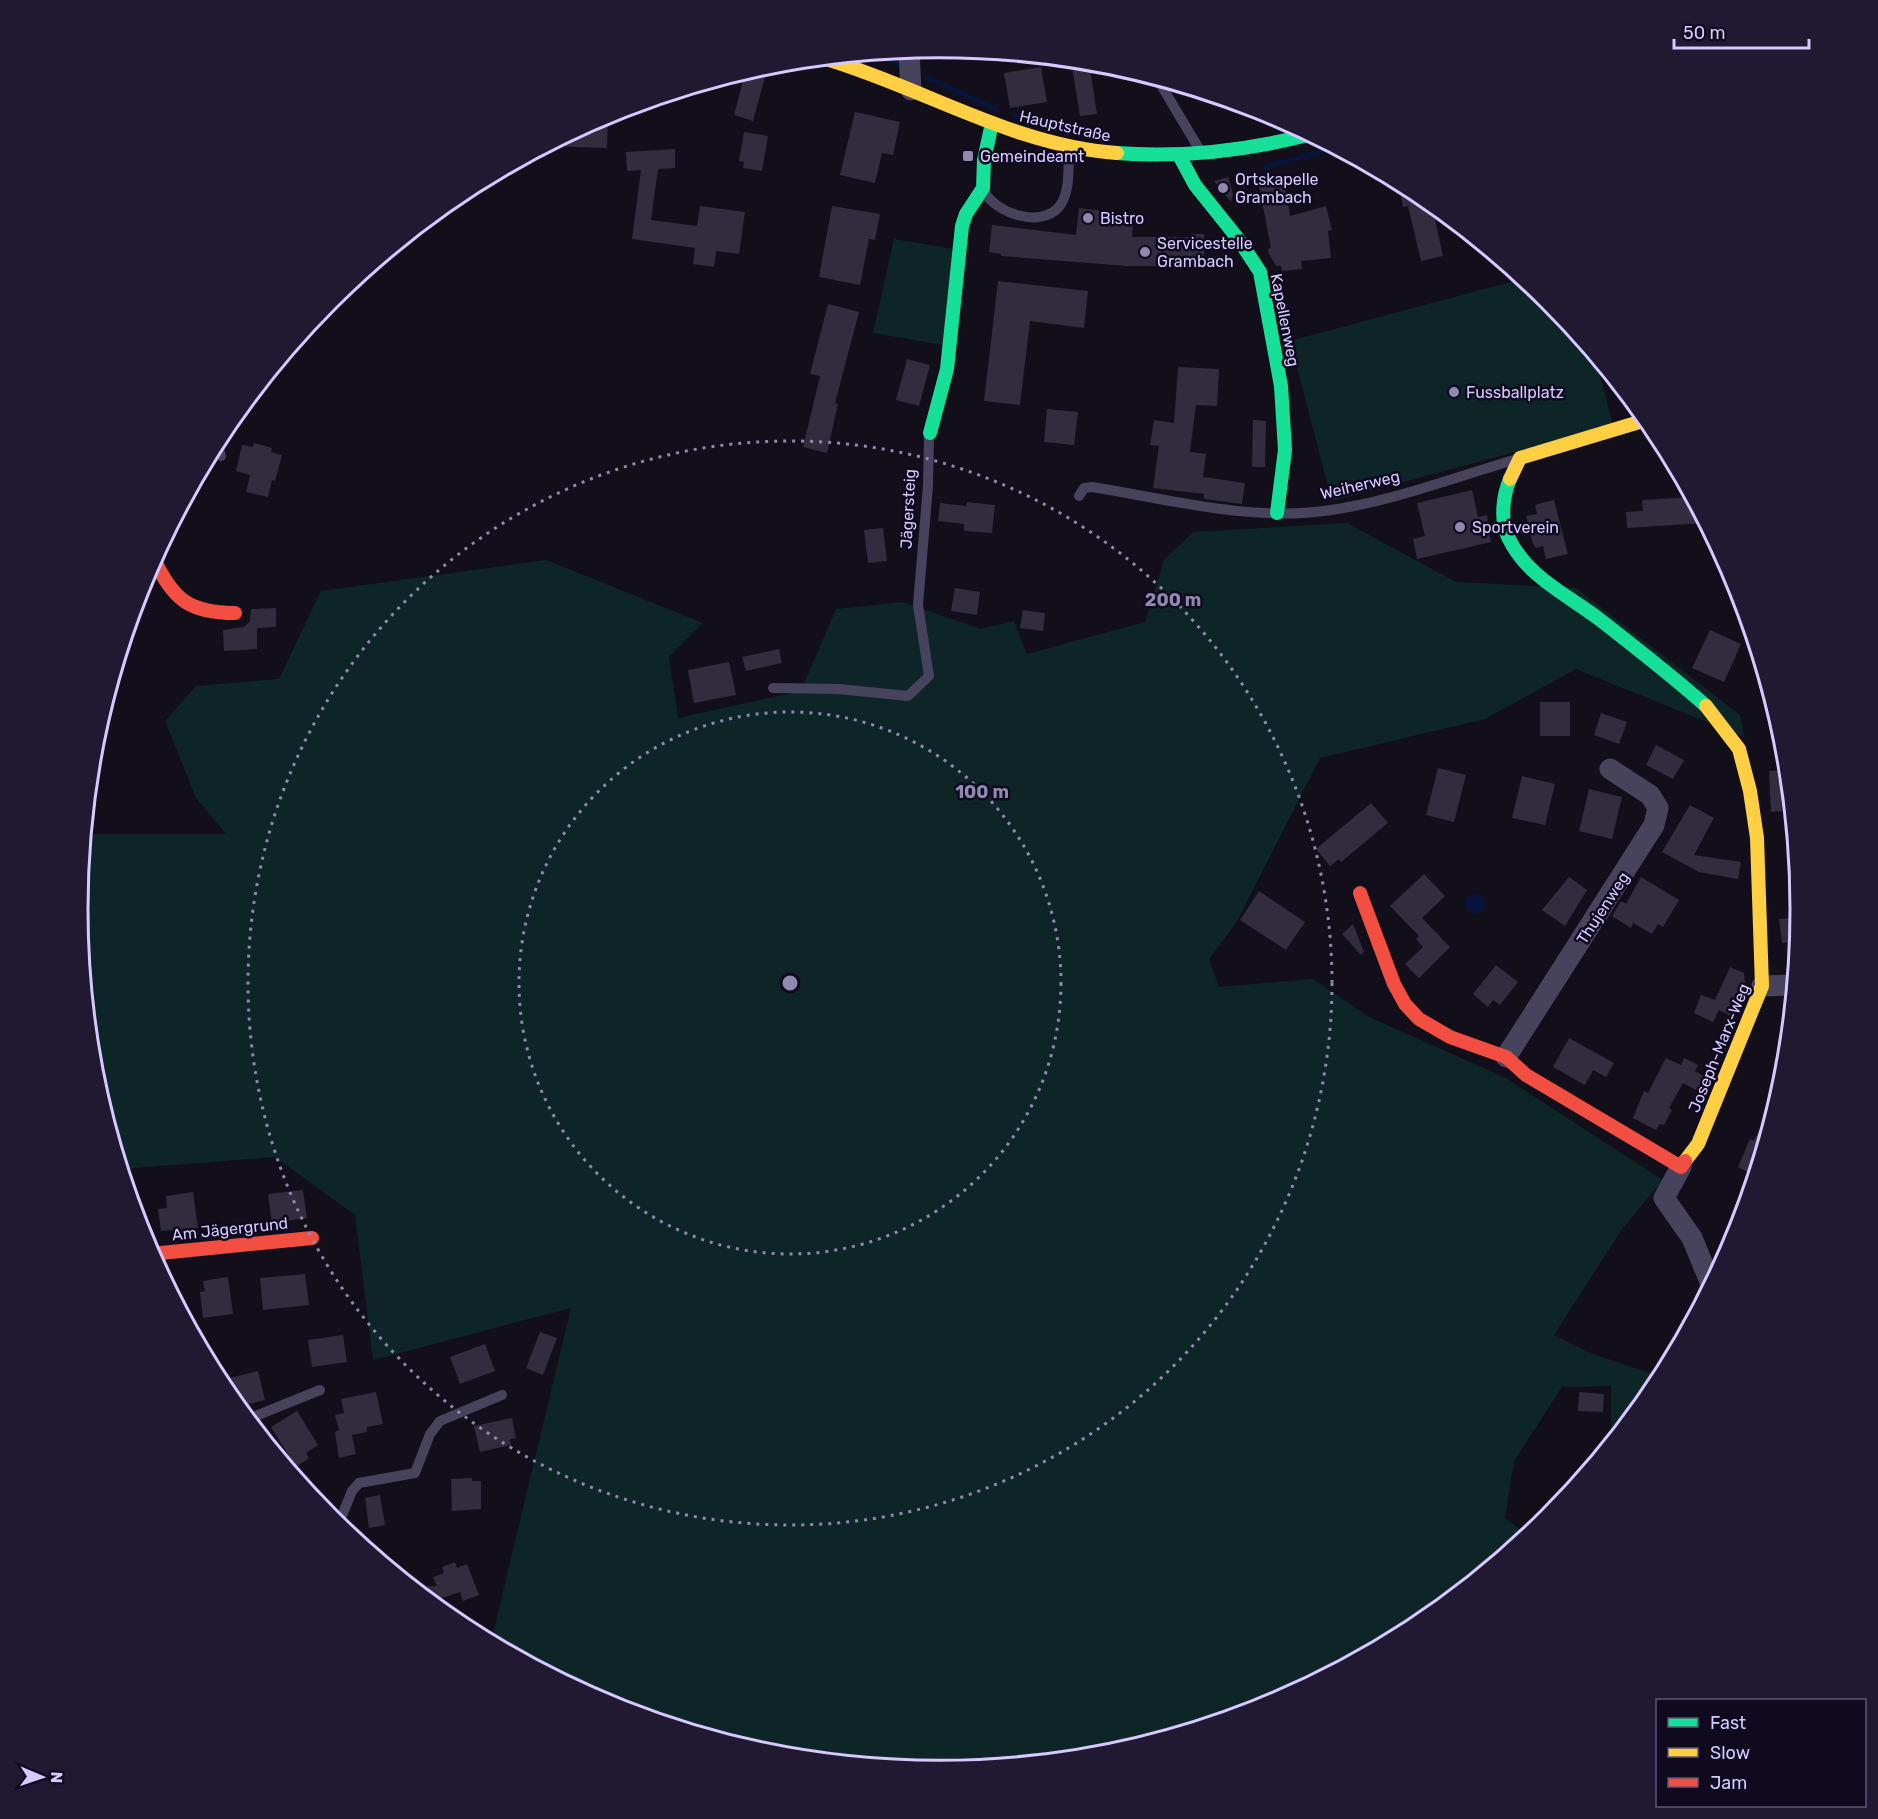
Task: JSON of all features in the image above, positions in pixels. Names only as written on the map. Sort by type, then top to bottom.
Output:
[{"type":"street","points":[[909,59],[911,90]]},
{"type":"street","name":"Hauptstraße","points":[[841,65],[992,123],[1069,147],[1104,153],[1180,157],[1269,145],[1297,138]]},
{"type":"street","points":[[983,188],[986,150],[992,123]]},
{"type":"street","name":"Kapellenweg","points":[[1180,157],[1195,185],[1239,240],[1260,272],[1281,386],[1285,450],[1277,513]]},
{"type":"street","name":"Jägersteig","points":[[930,433],[946,369],[962,226],[966,214],[983,188]]},
{"type":"street","name":"Weiherweg","points":[[1520,458],[1637,423]]},
{"type":"street","name":"Joseph-Marx-Weg","points":[[1520,458],[1504,492],[1504,517],[1507,536],[1526,564],[1545,583],[1570,597],[1668,673],[1713,712],[1739,749],[1750,791],[1757,838],[1762,986],[1698,1144],[1681,1167]]},
{"type":"street","points":[[160,569],[171,588],[192,608],[211,613],[235,613]]},
{"type":"street","name":"Thujenweg","points":[[1506,1057],[1654,825],[1658,808],[1650,795],[1610,770]]},
{"type":"street","points":[[1360,893],[1394,984],[1405,1004],[1419,1019],[1449,1037],[1506,1057],[1526,1075],[1681,1167],[1664,1198],[1692,1238],[1707,1275]]},
{"type":"street","points":[[1762,986],[1786,984]]},
{"type":"street","name":"Am Jägergrund","points":[[161,1253],[312,1238]]},
{"type":"lane","points":[[1163,88],[1203,155]]},
{"type":"lane","points":[[983,188],[994,205],[1013,214],[1034,217],[1049,214],[1057,209],[1063,200],[1069,147]]},
{"type":"lane","name":"Jägersteig","points":[[773,688],[839,689],[908,696],[929,676],[918,605],[930,433]]},
{"type":"lane","name":"Weiherweg","points":[[1079,496],[1084,488],[1092,487],[1248,512],[1323,511],[1372,502],[1520,458]]},
{"type":"lane","points":[[255,1416],[320,1390]]},
{"type":"lane","points":[[342,1516],[352,1491],[359,1483],[415,1473],[429,1434],[441,1421],[502,1395]]},
{"type":"green space","points":[[894,239],[953,249],[943,345],[873,333]]},
{"type":"green space","name":"Fussballplatz","points":[[1512,282],[1541,308],[1599,373],[1613,426],[1332,501],[1290,341]]},
{"type":"green space","points":[[1347,523],[1456,582],[1576,588],[1740,715],[1744,737],[1576,669],[1485,719],[1320,758],[1236,923],[1209,959],[1219,987],[1313,979],[1369,1017],[1504,1077],[1663,1180],[1622,1229],[1554,1335],[1590,1353],[1652,1374],[1647,1382],[1611,1432],[1611,1386],[1562,1387],[1514,1461],[1505,1518],[1521,1530],[1457,1585],[1412,1617],[1315,1673],[1265,1696],[1159,1732],[1105,1744],[995,1759],[939,1760],[883,1759],[773,1744],[719,1732],[613,1696],[563,1673],[493,1634],[571,1308],[373,1360],[355,1215],[275,1157],[129,1168],[104,1076],[95,1021],[88,910],[92,834],[226,834],[196,798],[165,721],[196,686],[279,679],[321,591],[546,560],[703,623],[669,657],[678,718],[801,691],[836,609],[902,602],[981,629],[1014,621],[1027,654],[1145,622],[1164,560],[1193,532]]},
{"type":"water","points":[[1475,894],[1482,897],[1485,904],[1482,911],[1475,914],[1468,911],[1465,904],[1468,897]]},
{"type":"building","points":[[1041,67],[1047,102],[1010,108],[1004,73]]},
{"type":"building","points":[[1072,70],[1091,73],[1097,114],[1080,116]]},
{"type":"building","points":[[765,77],[753,121],[734,115],[743,82]]},
{"type":"building","points":[[855,112],[900,122],[893,155],[882,153],[875,183],[840,175]]},
{"type":"building","points":[[608,125],[607,148],[562,146]]},
{"type":"building","points":[[744,132],[768,136],[762,171],[743,168],[744,162],[739,161]]},
{"type":"building","points":[[675,149],[675,168],[658,169],[651,220],[697,226],[700,206],[745,212],[739,254],[716,251],[714,267],[693,264],[695,248],[632,239],[641,170],[627,171],[626,152]]},
{"type":"building","points":[[1228,177],[1233,194],[1231,202],[1214,181]]},
{"type":"building","points":[[1284,177],[1290,216],[1326,206],[1332,230],[1328,231],[1331,258],[1301,261],[1302,269],[1282,271],[1281,266],[1276,266],[1269,254],[1268,249],[1271,248],[1258,181]]},
{"type":"building","points":[[1401,195],[1435,218],[1443,256],[1421,261],[1408,206],[1403,207]]},
{"type":"building","points":[[832,206],[880,214],[875,240],[869,239],[860,285],[819,277]]},
{"type":"building","points":[[1079,208],[1113,212],[1113,216],[1134,218],[1132,237],[1191,237],[1191,234],[1204,234],[1204,266],[1127,266],[1001,256],[1001,254],[989,252],[992,225],[1076,235]]},
{"type":"building","points":[[998,281],[1088,291],[1084,328],[1030,321],[1020,405],[984,401]]},
{"type":"building","points":[[828,304],[859,312],[835,403],[838,404],[827,453],[803,447],[820,376],[810,374]]},
{"type":"building","points":[[907,359],[930,365],[919,406],[896,400]]},
{"type":"building","points":[[1178,367],[1219,369],[1217,406],[1196,405],[1190,452],[1206,454],[1203,477],[1245,483],[1242,504],[1204,499],[1204,494],[1153,488],[1159,446],[1150,445],[1154,420],[1174,423]]},
{"type":"building","points":[[1047,409],[1078,412],[1074,445],[1044,442]]},
{"type":"building","points":[[1253,420],[1266,421],[1265,467],[1252,467]]},
{"type":"building","points":[[254,443],[272,448],[271,452],[282,455],[268,497],[246,492],[250,475],[236,471],[242,445],[253,447]]},
{"type":"building","name":"Sportverein","points":[[1472,490],[1478,517],[1487,515],[1491,542],[1417,559],[1413,539],[1425,536],[1417,503]]},
{"type":"building","points":[[1683,497],[1697,524],[1627,528],[1626,512],[1643,511],[1642,500]]},
{"type":"building","points":[[1554,500],[1568,554],[1546,559],[1543,546],[1536,548],[1533,544],[1526,516],[1537,514],[1535,505]]},
{"type":"building","points":[[967,502],[995,505],[992,533],[964,531],[964,524],[938,521],[940,503],[966,506]]},
{"type":"building","points":[[883,528],[887,561],[868,563],[864,530]]},
{"type":"building","points":[[955,588],[980,592],[977,615],[951,611]]},
{"type":"building","points":[[276,608],[276,627],[257,628],[257,649],[224,651],[223,630],[244,627],[250,621],[251,609]]},
{"type":"building","points":[[1023,610],[1045,613],[1043,631],[1020,628]]},
{"type":"building","points":[[1710,630],[1741,644],[1724,682],[1692,668]]},
{"type":"building","points":[[779,649],[782,663],[746,671],[742,657]]},
{"type":"building","points":[[729,662],[736,695],[694,703],[688,670]]},
{"type":"building","points":[[1540,702],[1570,702],[1570,736],[1540,736]]},
{"type":"building","points":[[1601,713],[1627,722],[1619,744],[1594,735]]},
{"type":"building","points":[[1656,745],[1684,760],[1673,779],[1646,765]]},
{"type":"building","points":[[1438,768],[1466,775],[1454,822],[1426,815]]},
{"type":"building","points":[[1778,770],[1784,811],[1771,812],[1769,771]]},
{"type":"building","points":[[1522,776],[1555,784],[1545,825],[1512,818]]},
{"type":"building","points":[[1589,789],[1622,797],[1612,839],[1579,831]]},
{"type":"building","points":[[1371,803],[1388,823],[1341,862],[1339,859],[1330,866],[1316,849]]},
{"type":"building","points":[[1690,805],[1714,818],[1694,855],[1741,862],[1738,879],[1699,872],[1662,852]]},
{"type":"building","points":[[1424,874],[1445,896],[1422,918],[1450,947],[1419,978],[1405,964],[1423,947],[1416,939],[1419,936],[1390,906]]},
{"type":"building","points":[[1569,877],[1587,890],[1565,926],[1542,910]]},
{"type":"building","points":[[1641,877],[1679,900],[1663,927],[1658,924],[1652,934],[1633,923],[1631,928],[1612,916],[1621,901],[1626,904]]},
{"type":"building","points":[[1259,891],[1305,922],[1286,950],[1240,920]]},
{"type":"building","points":[[1790,918],[1789,943],[1782,943],[1779,919]]},
{"type":"building","points":[[1353,924],[1364,952],[1361,955],[1342,934]]},
{"type":"building","points":[[1496,965],[1518,982],[1500,1005],[1493,1000],[1488,1007],[1473,994]]},
{"type":"building","points":[[1730,967],[1744,973],[1745,983],[1731,1016],[1719,1010],[1713,1022],[1694,1013],[1701,995],[1715,1000]]},
{"type":"building","points":[[1569,1038],[1614,1063],[1606,1077],[1593,1070],[1585,1085],[1553,1067]]},
{"type":"building","points":[[1666,1058],[1681,1065],[1684,1058],[1698,1065],[1695,1071],[1705,1077],[1698,1091],[1683,1083],[1669,1108],[1672,1110],[1664,1125],[1660,1124],[1656,1130],[1633,1118],[1644,1091],[1648,1093]]},
{"type":"building","points":[[1762,1126],[1748,1173],[1738,1167],[1750,1139],[1753,1141]]},
{"type":"building","points":[[303,1190],[307,1218],[272,1223],[268,1194]]},
{"type":"building","points":[[193,1192],[198,1228],[161,1231],[158,1209],[167,1208],[166,1196]]},
{"type":"building","points":[[305,1274],[309,1305],[263,1310],[260,1278]]},
{"type":"building","points":[[228,1277],[233,1314],[203,1318],[200,1292],[205,1291],[203,1281]]},
{"type":"building","points":[[540,1332],[557,1338],[543,1375],[526,1368]]},
{"type":"building","points":[[343,1335],[347,1362],[312,1367],[308,1340]]},
{"type":"building","points":[[485,1344],[495,1371],[460,1384],[450,1357]]},
{"type":"building","points":[[258,1371],[265,1400],[247,1405],[230,1378]]},
{"type":"building","points":[[376,1392],[383,1424],[367,1427],[367,1432],[352,1435],[356,1454],[339,1458],[335,1432],[339,1430],[335,1415],[344,1413],[341,1399]]},
{"type":"building","points":[[1579,1392],[1604,1394],[1603,1412],[1578,1411]]},
{"type":"building","points":[[297,1411],[318,1445],[306,1453],[309,1458],[296,1467],[271,1427]]},
{"type":"building","points":[[512,1418],[516,1438],[510,1439],[511,1445],[480,1452],[474,1426]]},
{"type":"building","points":[[472,1478],[472,1481],[481,1481],[481,1509],[452,1511],[451,1479]]},
{"type":"building","points":[[380,1495],[385,1525],[369,1528],[365,1498]]},
{"type":"building","points":[[455,1562],[457,1568],[467,1564],[479,1595],[463,1601],[460,1592],[440,1599],[423,1587],[437,1586],[433,1577],[444,1573],[442,1567]]},
{"type":"waterway","points":[[889,60],[899,64]]},
{"type":"waterway","points":[[928,78],[996,109]]},
{"type":"waterway","points":[[1013,115],[1074,132]]},
{"type":"waterway","points":[[1265,167],[1324,151]]},
{"type":"traffic: fast","points":[[930,433],[947,369],[962,226],[966,214],[983,188],[984,160],[992,123]]},
{"type":"traffic: fast","points":[[1117,153],[1190,154],[1237,149],[1296,137]]},
{"type":"traffic: fast","points":[[1180,157],[1195,185],[1239,240],[1260,272],[1281,386],[1285,450],[1277,513]]},
{"type":"traffic: fast","points":[[1510,479],[1504,500],[1504,523],[1508,537],[1525,563],[1548,583],[1599,619],[1706,706]]},
{"type":"traffic: slow","points":[[842,64],[1006,128],[1079,148],[1117,153]]},
{"type":"traffic: slow","points":[[1510,479],[1520,458],[1637,423]]},
{"type":"traffic: slow","points":[[1685,1161],[1698,1144],[1762,986],[1757,838],[1750,791],[1739,749],[1706,706]]},
{"type":"traffic: jam","points":[[159,570],[176,594],[195,607],[235,613]]},
{"type":"traffic: jam","points":[[1360,893],[1394,984],[1405,1004],[1419,1019],[1450,1037],[1506,1057],[1526,1075],[1681,1167],[1685,1161]]},
{"type":"traffic: jam","points":[[161,1253],[312,1238]]},
{"type":"place","name":"Gemeindeamt","points":[[968,156]]},
{"type":"place","name":"Ortskapelle Grambach","points":[[1223,188]]},
{"type":"place","name":"Bistro","points":[[1088,218]]},
{"type":"place","name":"Servicestelle Grambach","points":[[1145,252]]},
{"type":"place","name":"Fussballplatz","points":[[1454,392]]},
{"type":"place","name":"Sportverein","points":[[1460,527]]}]
